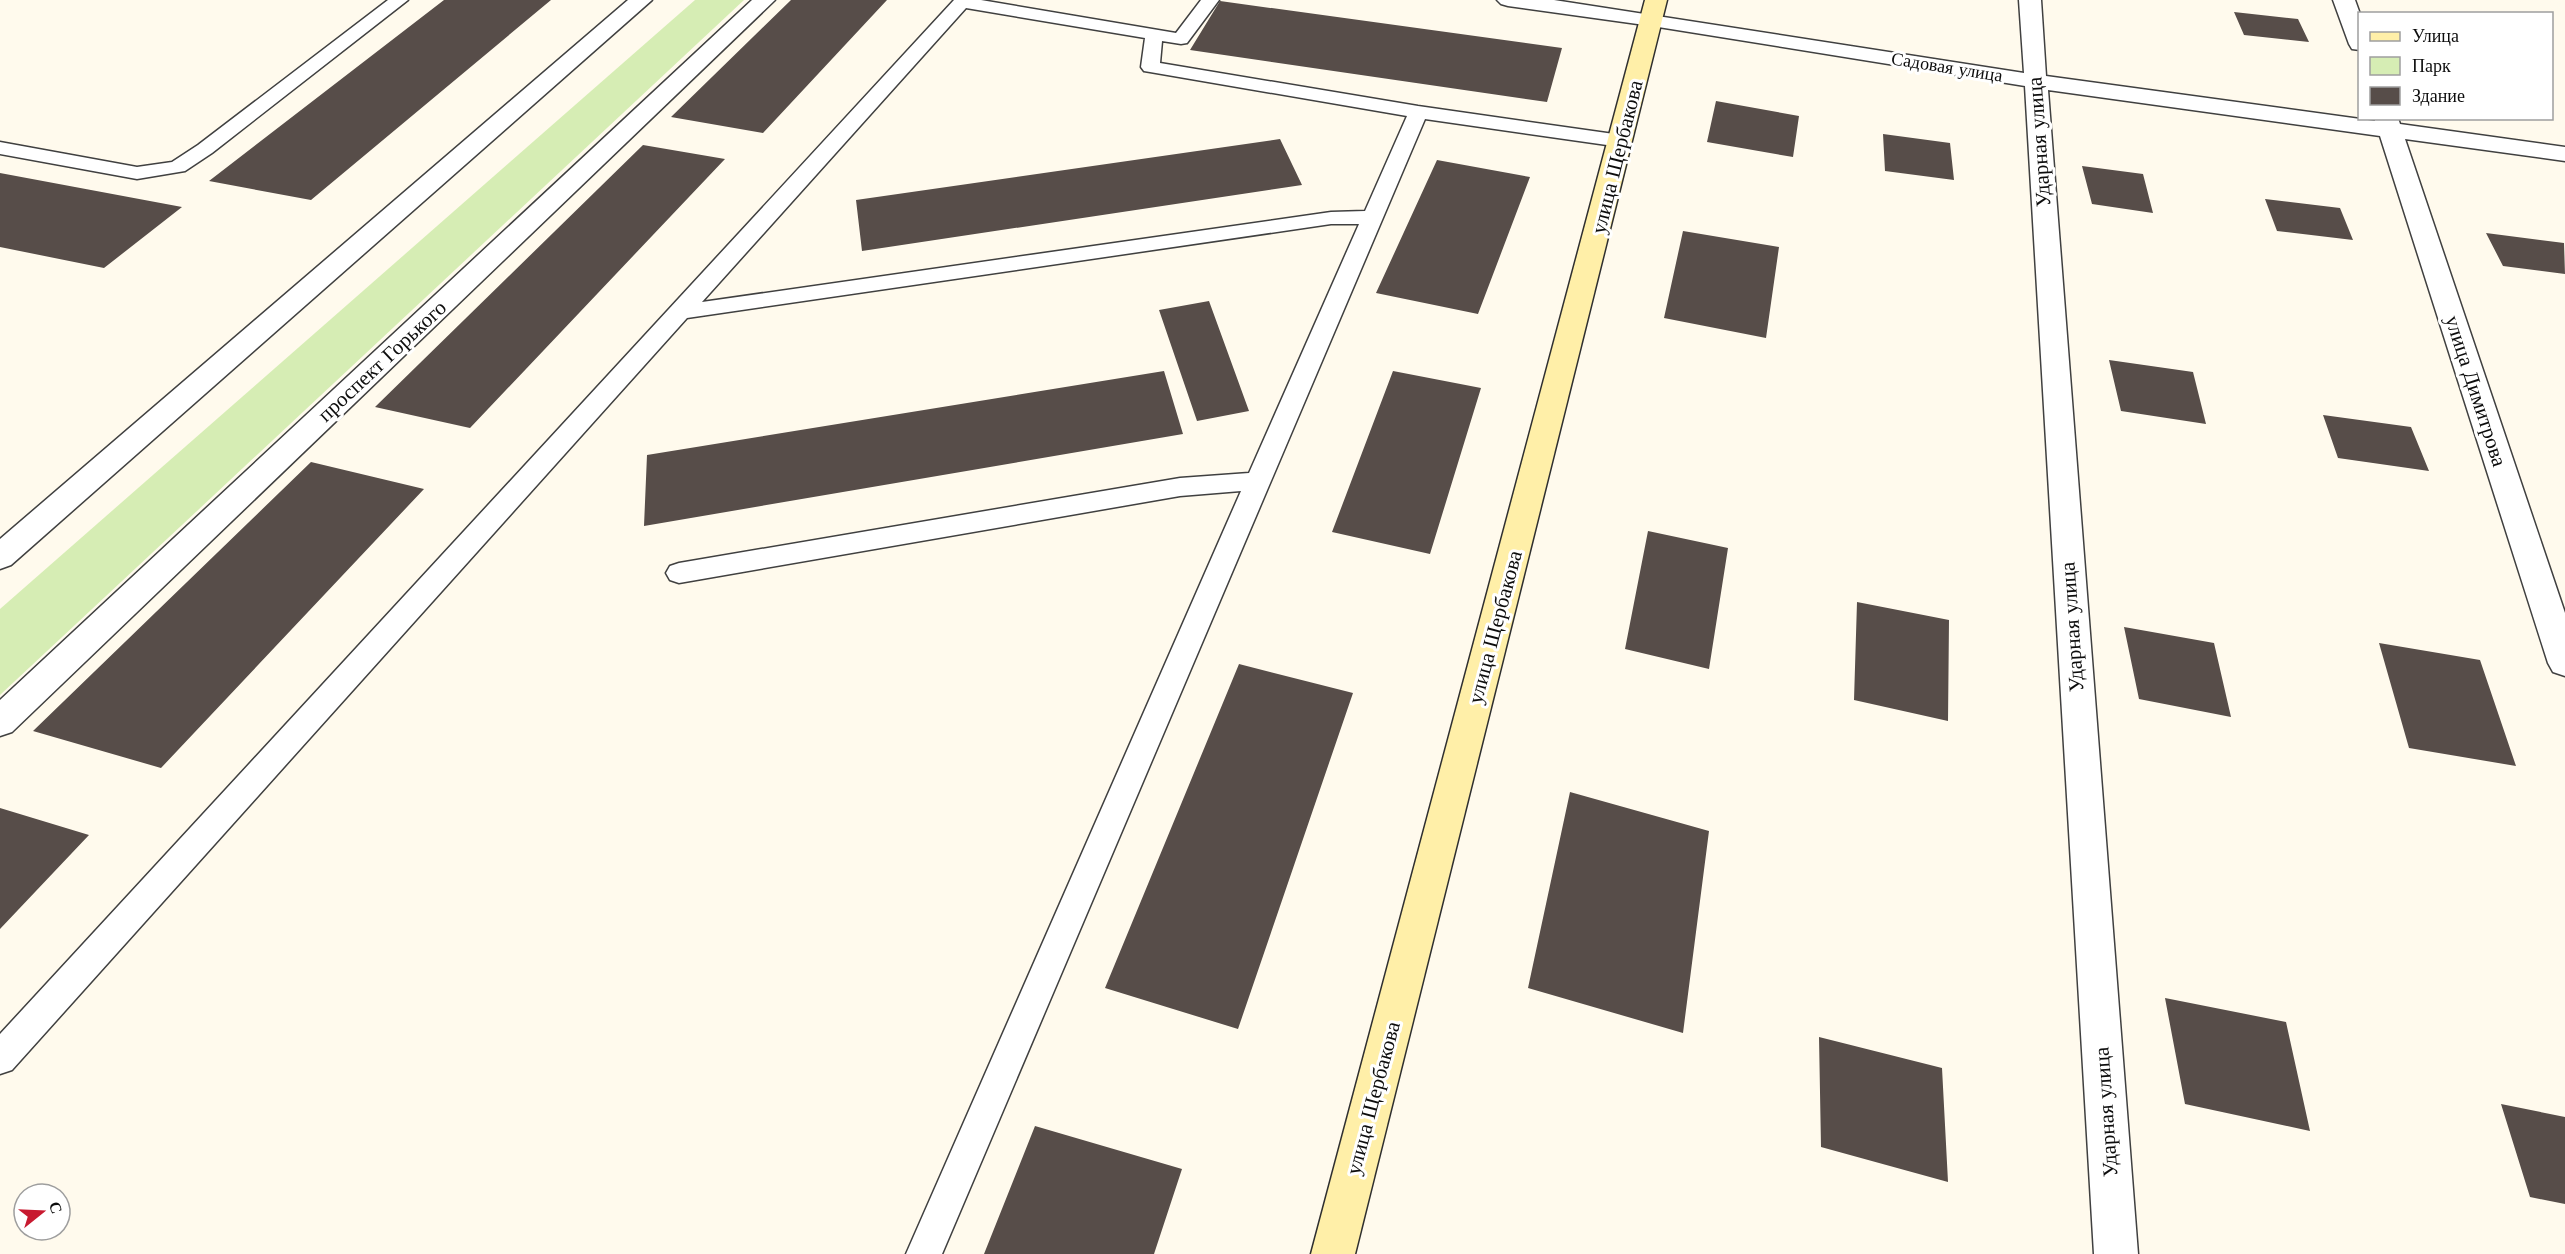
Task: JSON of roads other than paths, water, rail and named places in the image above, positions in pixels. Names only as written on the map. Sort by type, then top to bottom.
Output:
[{"type":"main road","name":"улица Щербакова","points":[[1332,1254],[1654,10]]},
{"type":"street","points":[[0,557],[641,0]]},
{"type":"street","name":"проспект Горького","points":[[0,722],[764,0]]},
{"type":"street","name":"Садовая улица","points":[[1508,0],[1654,10],[2034,81],[2388,124],[2565,154]]},
{"type":"street","name":"Ударная улица","points":[[2030,0],[2116,1254]]},
{"type":"street","points":[[2344,0],[2358,38]]},
{"type":"street","name":"улица Димитрова","points":[[2388,124],[2565,663]]},
{"type":"lane","points":[[0,148],[137,173],[178,167],[205,149],[399,0]]},
{"type":"lane","points":[[0,1058],[962,2],[1181,39],[1210,0]]},
{"type":"lane","points":[[1154,35],[1150,67],[1418,112],[1621,141]]},
{"type":"lane","points":[[924,1254],[1418,112]]},
{"type":"lane","points":[[680,312],[1331,218],[1373,217]]},
{"type":"lane","points":[[679,573],[1180,487],[1259,481]]}]
